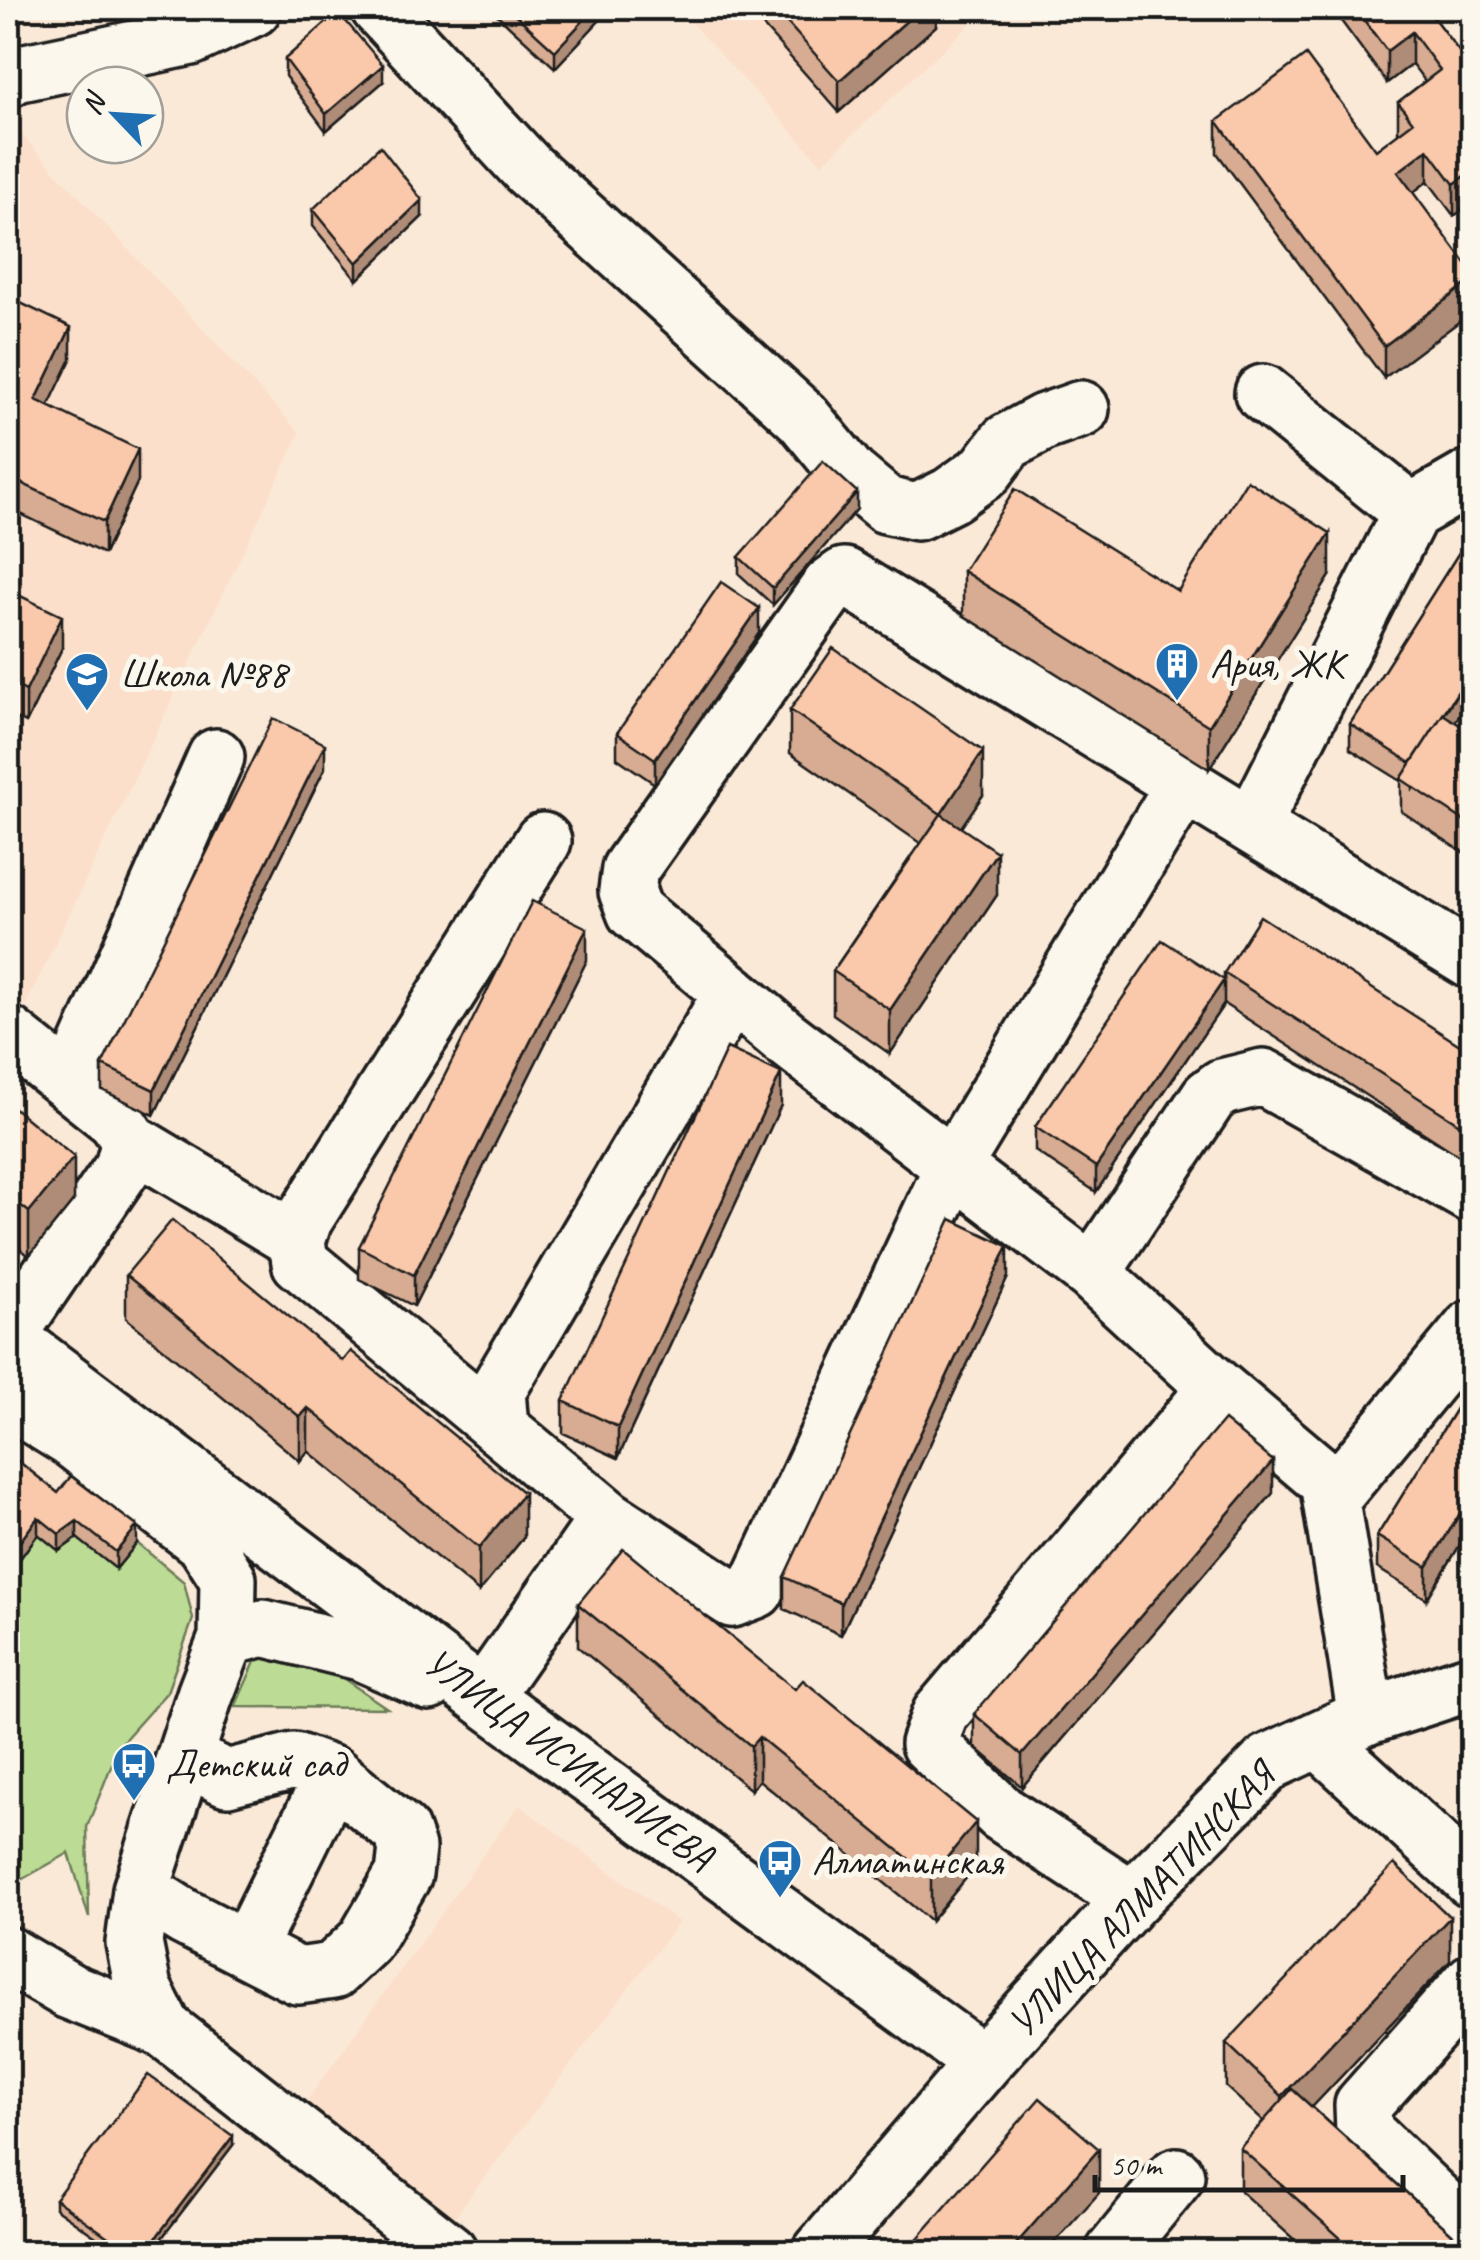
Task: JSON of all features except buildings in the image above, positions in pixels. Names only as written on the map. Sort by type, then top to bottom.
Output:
[{"type":"street","points":[[8,79],[16,74],[191,38],[253,8]]},
{"type":"street","points":[[379,8],[528,169],[803,418],[850,475],[886,505],[918,512],[986,470],[1007,442],[1044,422],[1081,410]]},
{"type":"street","points":[[1263,393],[1410,512]]},
{"type":"street","points":[[1252,826],[1410,512],[1472,477]]},
{"type":"street","points":[[886,505],[844,576],[830,586],[630,870],[627,891],[635,912],[783,1036],[1092,1274],[1328,1482],[1366,1717]]},
{"type":"street","points":[[844,576],[1472,961]]},
{"type":"street","points":[[70,1084],[216,757]]},
{"type":"street","points":[[542,841],[304,1220],[297,1241],[300,1262],[608,1518],[732,1599],[756,1590],[953,1166],[1183,786]]},
{"type":"street","points":[[500,1428],[497,1390],[732,994]]},
{"type":"street","points":[[8,1034],[116,1120],[130,1140],[297,1241]]},
{"type":"street","points":[[1092,1274],[1209,1096],[1222,1086],[1263,1077],[1472,1196]]},
{"type":"street","points":[[8,1336],[123,1166],[130,1140]]},
{"type":"street","points":[[1331,1499],[1472,1328]]},
{"type":"street","name":"УЛИЦА ИСИНАЛИЕВА","points":[[8,1336],[497,1706],[983,2063]]},
{"type":"street","points":[[1132,1898],[1000,1813],[929,1744],[940,1714],[1217,1388]]},
{"type":"street","points":[[8,1400],[71,1439],[205,1542],[228,1579],[228,1638],[141,1890],[134,1944],[143,1988],[164,2029]]},
{"type":"street","points":[[228,1638],[263,1628],[360,1652],[497,1706],[608,1518]]},
{"type":"street","name":"УЛИЦА АЛМАТИНСКАЯ","points":[[983,2063],[1132,1898],[1268,1762],[1366,1717],[1472,1682]]},
{"type":"street","points":[[1318,1739],[1472,1880]]},
{"type":"street","points":[[141,1890],[298,1976],[333,1971],[365,1942],[404,1874],[407,1848],[402,1830],[333,1775],[294,1761],[227,1778],[184,1758]]},
{"type":"street","points":[[248,1949],[333,1775]]},
{"type":"street","points":[[8,1955],[69,1991],[164,2029],[449,2252]]},
{"type":"street","points":[[1472,1982],[1363,2105],[1364,2130],[1472,2235]]},
{"type":"street","points":[[821,2252],[983,2063]]},
{"type":"street","points":[[1114,2252],[1176,2176]]},
{"type":"shaded area","points":[[677,8],[987,8],[822,164]]},
{"type":"shaded area","name":"Школа №88","points":[[17,130],[300,433],[26,1005],[8,991],[8,136]]},
{"type":"shaded area","points":[[519,1805],[679,1922],[453,2219],[305,2103]]},
{"type":"green space","points":[[38,1534],[59,1551],[77,1538],[116,1569],[137,1543],[184,1582],[193,1619],[167,1692],[119,1746],[87,1827],[89,1918],[69,1853],[8,1887],[8,1551]]},
{"type":"green space","points":[[291,1643],[387,1708],[235,1707],[259,1653]]},
{"type":"place","name":"Ария, ЖК","points":[[1177,702]]},
{"type":"place","name":"Школа №88","points":[[87,712]]},
{"type":"place","name":"Детский сад","points":[[134,1802]]},
{"type":"place","name":"Алматинская","points":[[780,1899]]}]
